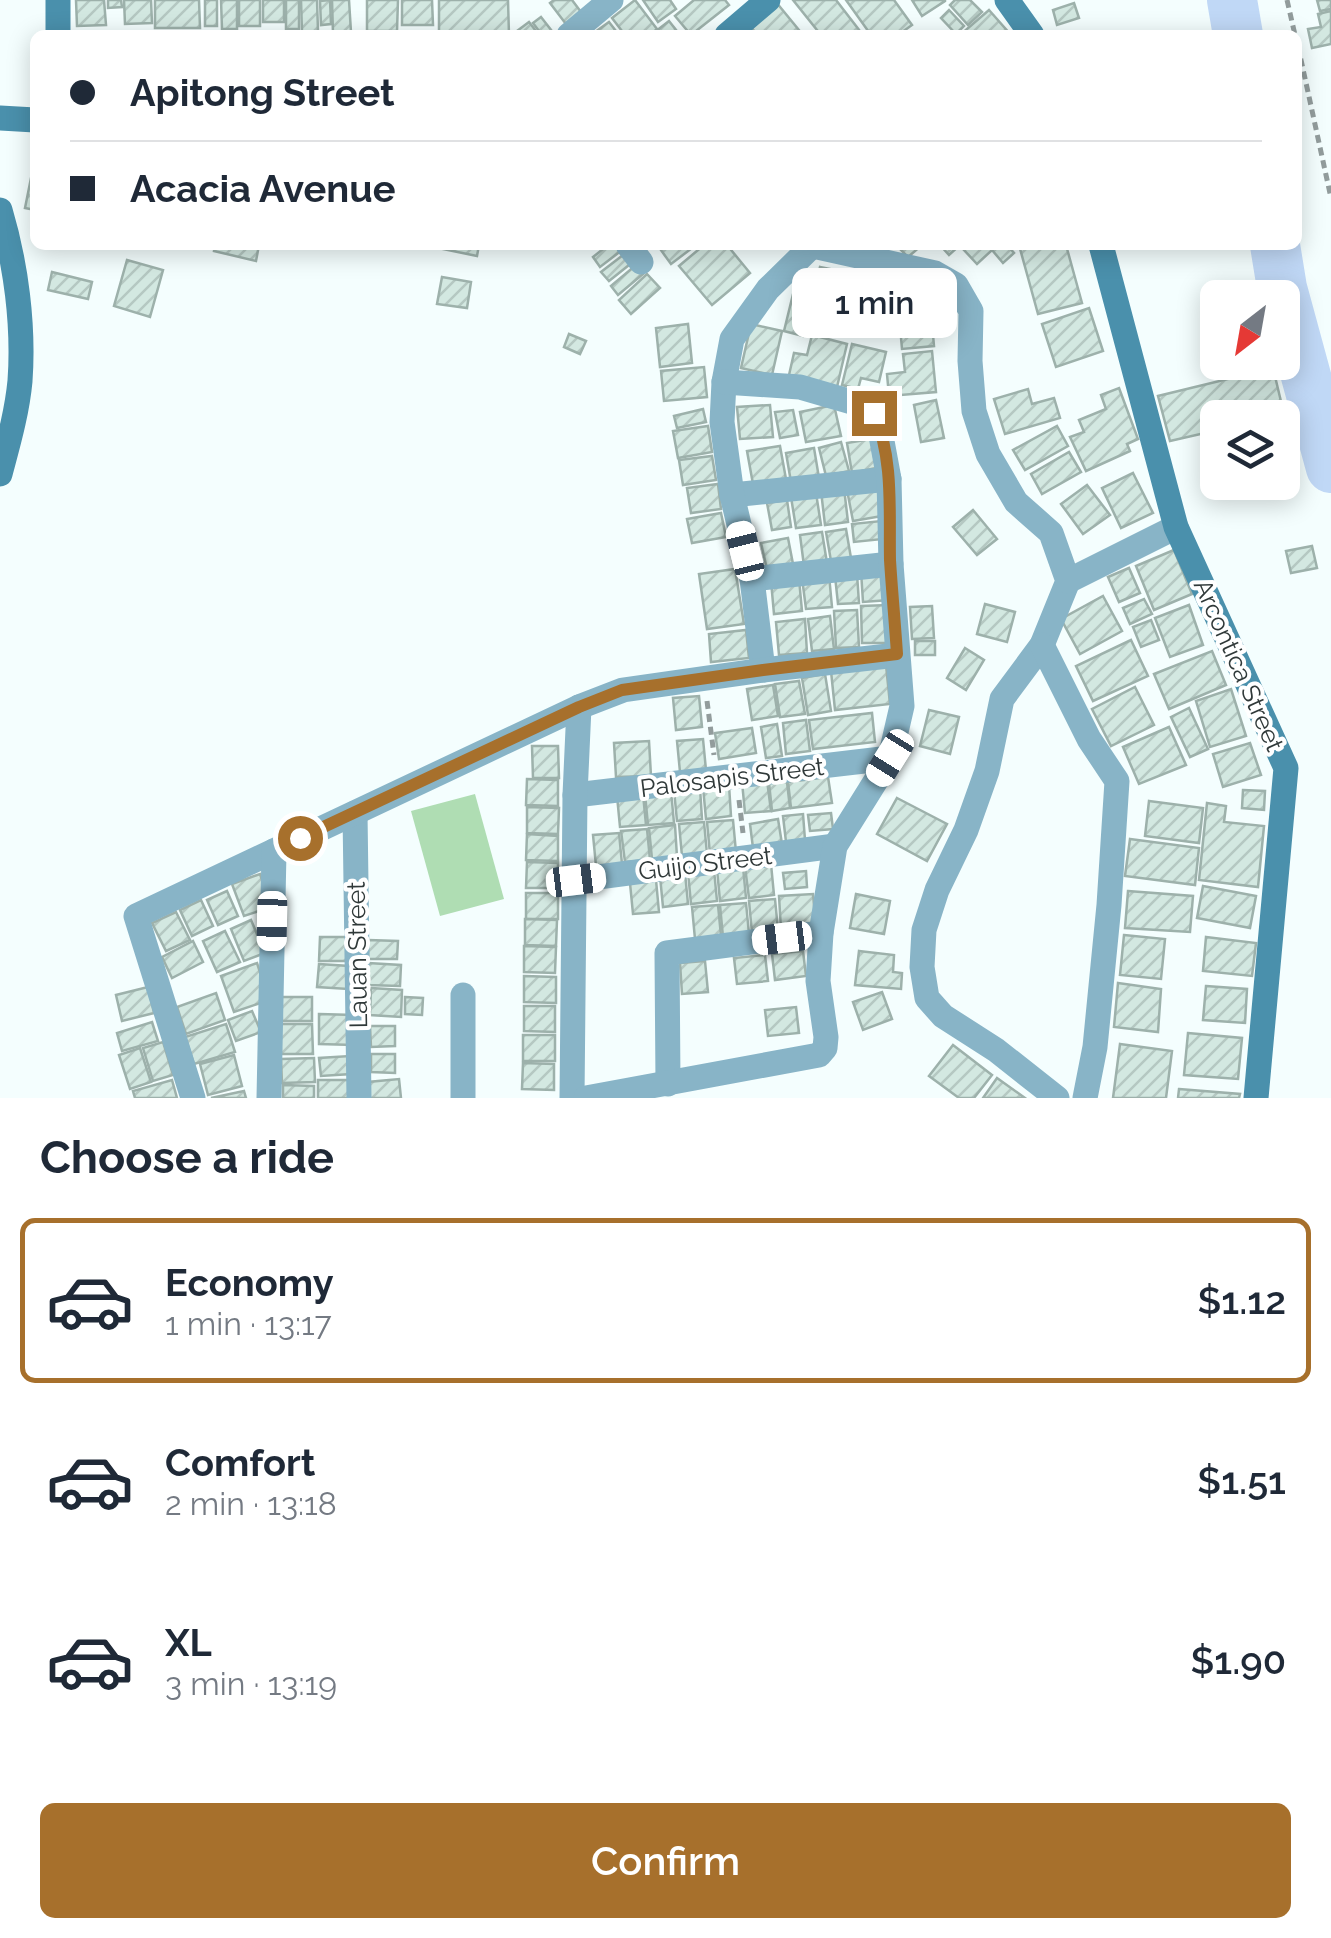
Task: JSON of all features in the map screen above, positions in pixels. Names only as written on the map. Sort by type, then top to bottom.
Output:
[{"type":"street","points":[[58,0],[58,30]]},
{"type":"street","points":[[576,30],[611,0]]},
{"type":"street","points":[[733,30],[768,0]]},
{"type":"street","points":[[1008,0],[1029,30]]},
{"type":"street","points":[[0,118],[30,120]]},
{"type":"street","points":[[0,210],[9,241],[19,311],[20,381],[0,474]]},
{"type":"street","points":[[763,670],[752,579],[732,496],[722,422],[724,382],[732,340],[768,289],[808,250]]},
{"type":"street","points":[[835,250],[936,273],[956,285],[971,311],[974,411],[988,454],[1016,502],[1051,533],[1068,580],[1042,646],[1002,699],[987,771],[924,930],[922,967],[927,998],[943,1016],[996,1050],[1045,1094]]},
{"type":"street","name":"Arcontica Street","points":[[1102,250],[1176,527],[1286,768],[1256,1098]]},
{"type":"street","points":[[586,1098],[819,1055],[825,1048],[818,982],[834,846],[890,758],[902,706],[890,564],[889,479],[874,413],[800,387],[724,382]]},
{"type":"street","points":[[732,496],[889,479]]},
{"type":"street","points":[[1068,580],[1176,527]]},
{"type":"street","points":[[752,579],[890,564]]},
{"type":"street","points":[[1042,646],[1088,739],[1117,782],[1096,1047],[1086,1098]]},
{"type":"street","points":[[193,1098],[136,916],[622,690],[897,654]]},
{"type":"street","points":[[572,1098],[574,796],[579,707]]},
{"type":"street","name":"Palosapis Street","points":[[574,796],[890,758]]},
{"type":"street","name":"Lauan Street","points":[[355,813],[359,1098]]},
{"type":"street","name":"Guijo Street","points":[[576,880],[834,846]]},
{"type":"street","points":[[269,1098],[274,850]]},
{"type":"street","points":[[668,1084],[668,953],[821,933]]},
{"type":"street","points":[[463,996],[463,1098]]},
{"type":"path","points":[[1287,0],[1294,30]]},
{"type":"path","points":[[1302,64],[1331,198]]},
{"type":"path","points":[[704,678],[746,858]]},
{"type":"green space","points":[[475,794],[504,899],[440,916],[411,811]]},
{"type":"building","points":[[76,0],[104,0],[106,25],[77,26]]},
{"type":"building","points":[[108,0],[121,0],[122,7],[108,8]]},
{"type":"building","points":[[124,0],[151,0],[152,23],[125,24]]},
{"type":"building","points":[[155,0],[199,0],[200,28],[155,28]]},
{"type":"building","points":[[205,0],[217,0],[217,26],[205,26]]},
{"type":"building","points":[[221,0],[237,0],[237,29],[222,29]]},
{"type":"building","points":[[239,0],[260,0],[260,26],[239,26]]},
{"type":"building","points":[[263,0],[284,0],[284,22],[263,22]]},
{"type":"building","points":[[286,0],[299,0],[299,29],[286,29]]},
{"type":"building","points":[[301,0],[317,0],[318,30],[302,30]]},
{"type":"building","points":[[330,0],[331,24],[321,25],[320,1]]},
{"type":"building","points":[[332,0],[349,0],[351,30],[333,30]]},
{"type":"building","points":[[367,0],[398,0],[397,30],[367,30]]},
{"type":"building","points":[[402,0],[432,0],[433,25],[402,25]]},
{"type":"building","points":[[439,0],[508,0],[509,30],[439,30]]},
{"type":"building","points":[[572,0],[584,16],[569,28],[550,3]]},
{"type":"building","points":[[635,0],[657,29],[621,30],[612,18]]},
{"type":"building","points":[[643,0],[670,0],[676,9],[658,22]]},
{"type":"building","points":[[694,0],[725,0],[729,5],[697,30],[687,30],[675,16]]},
{"type":"building","points":[[793,0],[836,0],[859,30],[817,30]]},
{"type":"building","points":[[846,0],[894,0],[912,25],[905,30],[867,30]]},
{"type":"building","points":[[912,0],[945,0],[945,1],[922,16]]},
{"type":"building","points":[[955,0],[970,0],[982,12],[968,25],[950,5]]},
{"type":"building","points":[[1317,0],[1331,0],[1331,9],[1320,11]]},
{"type":"building","points":[[776,2],[799,30],[753,30],[749,24]]},
{"type":"building","points":[[1074,3],[1079,18],[1057,25],[1053,10]]},
{"type":"building","points":[[949,10],[964,26],[952,30],[941,18]]},
{"type":"building","points":[[989,10],[1007,30],[966,30]]},
{"type":"building","points":[[1331,11],[1331,44],[1312,48],[1308,29],[1321,27],[1318,14]]},
{"type":"building","points":[[541,17],[551,30],[538,30],[533,23]]},
{"type":"building","points":[[669,21],[676,30],[657,30]]},
{"type":"building","points":[[529,22],[535,30],[518,30]]},
{"type":"building","points":[[609,22],[615,30],[598,30]]},
{"type":"building","points":[[30,183],[30,209],[25,208]]},
{"type":"building","points":[[214,250],[258,250],[256,261]]},
{"type":"building","points":[[448,250],[478,250],[477,256]]},
{"type":"building","points":[[602,250],[622,250],[600,267],[593,257]]},
{"type":"building","points":[[661,250],[689,250],[671,264]]},
{"type":"building","points":[[698,250],[731,250],[750,273],[712,305],[679,266]]},
{"type":"building","points":[[964,250],[992,250],[977,264]]},
{"type":"building","points":[[992,250],[1014,253],[1003,263]]},
{"type":"building","points":[[1020,250],[1067,250],[1082,303],[1038,314]]},
{"type":"building","points":[[627,252],[634,261],[609,281],[601,272]]},
{"type":"building","points":[[127,260],[163,270],[150,317],[114,306]]},
{"type":"building","points":[[636,265],[643,274],[618,295],[611,286]]},
{"type":"building","points":[[820,267],[894,282],[883,333],[809,318]]},
{"type":"building","points":[[52,272],[92,282],[88,299],[48,290]]},
{"type":"building","points":[[647,274],[660,288],[631,314],[619,300]]},
{"type":"building","points":[[442,277],[471,282],[467,308],[437,304]]},
{"type":"building","points":[[795,286],[813,291],[803,336],[784,331]]},
{"type":"building","points":[[899,286],[930,286],[930,308],[899,308]]},
{"type":"building","points":[[1089,308],[1103,351],[1056,367],[1042,324]]},
{"type":"building","points":[[931,312],[934,346],[902,349],[899,315]]},
{"type":"building","points":[[688,324],[692,363],[660,367],[656,328]]},
{"type":"building","points":[[751,324],[782,331],[772,375],[741,368]]},
{"type":"building","points":[[569,334],[586,341],[580,354],[564,347]]},
{"type":"building","points":[[812,335],[847,344],[837,387],[789,375],[794,353],[807,355]]},
{"type":"building","points":[[852,344],[886,352],[879,382],[861,378],[858,389],[842,385]]},
{"type":"building","points":[[932,351],[936,392],[889,396],[887,374],[905,372],[903,354]]},
{"type":"building","points":[[704,367],[707,397],[664,401],[661,371]]},
{"type":"building","points":[[1224,380],[1276,380],[1281,400],[1200,400],[1200,434],[1170,441],[1158,396]]},
{"type":"building","points":[[1119,388],[1138,439],[1127,444],[1130,451],[1086,471],[1070,437],[1084,432],[1079,420],[1106,409],[1101,395]]},
{"type":"building","points":[[1028,389],[1032,404],[1054,398],[1060,418],[1005,434],[994,399]]},
{"type":"building","points":[[936,400],[944,438],[921,442],[914,405]]},
{"type":"building","points":[[770,405],[773,437],[740,439],[737,407]]},
{"type":"building","points":[[834,405],[841,436],[806,442],[800,412]]},
{"type":"building","points":[[703,409],[706,422],[677,428],[674,416]]},
{"type":"building","points":[[793,410],[798,435],[780,438],[775,412]]},
{"type":"building","points":[[708,426],[712,452],[678,458],[673,431]]},
{"type":"building","points":[[1057,426],[1068,446],[1025,470],[1013,450]]},
{"type":"building","points":[[871,439],[876,468],[852,473],[847,443]]},
{"type":"building","points":[[841,442],[849,471],[826,476],[819,448]]},
{"type":"building","points":[[780,446],[786,479],[753,484],[747,451]]},
{"type":"building","points":[[814,448],[819,478],[791,482],[786,453]]},
{"type":"building","points":[[1069,452],[1081,472],[1042,494],[1031,474]]},
{"type":"building","points":[[712,456],[716,480],[683,485],[679,460]]},
{"type":"building","points":[[1133,473],[1153,513],[1121,528],[1102,488]]},
{"type":"building","points":[[718,484],[721,509],[691,513],[687,488]]},
{"type":"building","points":[[1087,485],[1110,515],[1083,534],[1061,504]]},
{"type":"building","points":[[877,486],[882,516],[853,521],[847,490]]},
{"type":"building","points":[[844,488],[848,522],[825,525],[821,491]]},
{"type":"building","points":[[816,493],[821,525],[796,528],[791,497]]},
{"type":"building","points":[[787,500],[791,527],[772,530],[767,503]]},
{"type":"building","points":[[973,510],[997,539],[977,555],[953,527]]},
{"type":"building","points":[[721,513],[726,537],[692,543],[687,519]]},
{"type":"building","points":[[881,521],[883,539],[854,542],[852,524]]},
{"type":"building","points":[[846,529],[851,558],[831,561],[826,532]]},
{"type":"building","points":[[822,532],[827,563],[804,566],[800,535]]},
{"type":"building","points":[[788,538],[793,564],[767,569],[761,543]]},
{"type":"building","points":[[1312,546],[1317,568],[1291,573],[1286,551]]},
{"type":"building","points":[[1174,550],[1192,594],[1154,610],[1136,566]]},
{"type":"building","points":[[1129,568],[1140,593],[1119,602],[1108,577]]},
{"type":"building","points":[[735,569],[744,624],[707,629],[699,574]]},
{"type":"building","points":[[888,570],[889,600],[863,602],[861,571]]},
{"type":"building","points":[[857,574],[859,603],[838,604],[835,576]]},
{"type":"building","points":[[829,575],[832,607],[806,609],[802,578]]},
{"type":"building","points":[[799,579],[802,611],[774,614],[771,581]]},
{"type":"building","points":[[1103,596],[1122,631],[1080,654],[1061,619]]},
{"type":"building","points":[[1144,599],[1152,614],[1130,624],[1123,608]]},
{"type":"building","points":[[985,604],[1015,612],[1007,642],[977,634]]},
{"type":"building","points":[[889,605],[890,643],[862,643],[861,606]]},
{"type":"building","points":[[1189,605],[1203,645],[1170,657],[1155,618]]},
{"type":"building","points":[[932,606],[934,638],[912,639],[910,607]]},
{"type":"building","points":[[857,610],[859,647],[836,648],[834,611]]},
{"type":"building","points":[[830,616],[834,649],[812,651],[808,619]]},
{"type":"building","points":[[805,619],[807,653],[779,655],[776,622]]},
{"type":"building","points":[[1151,620],[1159,640],[1141,647],[1133,627]]},
{"type":"building","points":[[746,630],[749,658],[711,662],[709,634]]},
{"type":"building","points":[[1131,640],[1148,676],[1093,701],[1076,666]]},
{"type":"building","points":[[915,641],[935,641],[935,655],[915,655]]},
{"type":"building","points":[[965,648],[984,660],[966,690],[947,678]]},
{"type":"building","points":[[1212,651],[1226,685],[1169,709],[1154,674]]},
{"type":"building","points":[[886,665],[890,704],[835,710],[831,671]]},
{"type":"building","points":[[825,674],[831,711],[808,715],[802,678]]},
{"type":"building","points":[[799,681],[805,714],[780,717],[775,684]]},
{"type":"building","points":[[773,685],[778,716],[752,720],[747,689]]},
{"type":"building","points":[[1135,687],[1154,725],[1111,746],[1092,709]]},
{"type":"building","points":[[1231,689],[1246,736],[1210,747],[1196,701]]},
{"type":"building","points":[[699,696],[702,727],[676,730],[673,698]]},
{"type":"building","points":[[1189,708],[1208,749],[1190,757],[1171,717]]},
{"type":"building","points":[[929,710],[959,717],[950,754],[920,746]]},
{"type":"building","points":[[872,713],[875,742],[813,749],[809,720]]},
{"type":"building","points":[[806,720],[810,751],[786,754],[783,723]]},
{"type":"building","points":[[777,724],[782,756],[766,758],[761,727]]},
{"type":"building","points":[[1169,727],[1186,765],[1139,784],[1123,747]]},
{"type":"building","points":[[752,728],[756,753],[719,759],[715,733]]},
{"type":"building","points":[[703,739],[706,770],[680,772],[677,741]]},
{"type":"building","points":[[649,741],[651,776],[616,777],[614,743]]},
{"type":"building","points":[[1250,743],[1261,775],[1223,787],[1213,754]]},
{"type":"building","points":[[532,746],[558,746],[559,778],[533,778]]},
{"type":"building","points":[[828,777],[832,803],[791,808],[788,782]]},
{"type":"building","points":[[527,779],[558,780],[558,806],[526,805]]},
{"type":"building","points":[[767,780],[771,811],[745,813],[742,782]]},
{"type":"building","points":[[787,782],[790,808],[772,811],[769,783]]},
{"type":"building","points":[[729,785],[731,816],[706,819],[703,787]]},
{"type":"building","points":[[700,788],[702,819],[677,821],[674,790]]},
{"type":"building","points":[[1243,790],[1265,791],[1264,810],[1242,808]]},
{"type":"building","points":[[671,791],[674,823],[648,825],[645,794]]},
{"type":"building","points":[[643,794],[646,825],[620,827],[617,796]]},
{"type":"building","points":[[897,798],[947,824],[927,861],[877,834]]},
{"type":"building","points":[[1149,801],[1203,808],[1199,843],[1145,836]]},
{"type":"building","points":[[1207,803],[1226,806],[1224,822],[1264,826],[1258,887],[1199,880]]},
{"type":"building","points":[[527,807],[559,808],[558,834],[527,833]]},
{"type":"building","points":[[831,813],[833,829],[810,831],[808,815]]},
{"type":"building","points":[[803,814],[805,840],[786,842],[783,816]]},
{"type":"building","points":[[778,819],[782,844],[753,848],[750,824]]},
{"type":"building","points":[[733,820],[736,852],[710,854],[707,822]]},
{"type":"building","points":[[704,822],[707,854],[682,856],[679,824]]},
{"type":"building","points":[[675,825],[677,857],[652,859],[649,828]]},
{"type":"building","points":[[647,829],[650,860],[625,862],[621,831]]},
{"type":"building","points":[[619,833],[622,864],[596,866],[593,835]]},
{"type":"building","points":[[527,834],[558,836],[558,861],[526,860]]},
{"type":"building","points":[[1130,839],[1199,848],[1195,885],[1125,876]]},
{"type":"building","points":[[527,862],[558,863],[558,888],[526,888]]},
{"type":"building","points":[[771,864],[774,895],[749,898],[745,867]]},
{"type":"building","points":[[743,867],[746,898],[720,901],[717,869]]},
{"type":"building","points":[[714,870],[717,901],[691,904],[688,872]]},
{"type":"building","points":[[806,871],[807,887],[785,889],[783,873]]},
{"type":"building","points":[[685,873],[688,904],[663,907],[660,876]]},
{"type":"building","points":[[260,874],[271,907],[244,916],[232,884]]},
{"type":"building","points":[[656,880],[659,912],[633,914],[630,883]]},
{"type":"building","points":[[1203,886],[1256,896],[1250,928],[1197,918]]},
{"type":"building","points":[[227,891],[238,916],[218,925],[207,900]]},
{"type":"building","points":[[1128,891],[1193,896],[1190,932],[1125,928]]},
{"type":"building","points":[[526,893],[558,893],[558,919],[526,919]]},
{"type":"building","points":[[813,894],[816,928],[781,930],[779,896]]},
{"type":"building","points":[[856,894],[890,901],[884,934],[850,928]]},
{"type":"building","points":[[775,899],[778,930],[752,933],[749,901]]},
{"type":"building","points":[[201,900],[213,926],[192,936],[180,910]]},
{"type":"building","points":[[746,903],[749,934],[723,937],[720,905]]},
{"type":"building","points":[[718,905],[721,936],[695,939],[692,907]]},
{"type":"building","points":[[176,912],[190,940],[166,951],[152,923]]},
{"type":"building","points":[[525,919],[557,920],[556,946],[525,945]]},
{"type":"building","points":[[251,920],[265,953],[244,961],[231,929]]},
{"type":"building","points":[[225,931],[240,962],[217,972],[203,941]]},
{"type":"building","points":[[1124,935],[1165,939],[1161,979],[1120,975]]},
{"type":"building","points":[[320,937],[351,937],[351,961],[319,961]]},
{"type":"building","points":[[1206,937],[1256,943],[1252,976],[1203,971]]},
{"type":"building","points":[[368,940],[398,941],[397,959],[368,959]]},
{"type":"building","points":[[193,941],[203,962],[172,978],[162,957]]},
{"type":"building","points":[[524,946],[556,947],[555,973],[524,972]]},
{"type":"building","points":[[803,951],[806,976],[775,980],[772,954]]},
{"type":"building","points":[[859,951],[894,955],[893,972],[902,973],[901,989],[855,985]]},
{"type":"building","points":[[765,955],[768,981],[737,984],[734,958]]},
{"type":"building","points":[[705,961],[708,992],[682,994],[680,963]]},
{"type":"building","points":[[257,963],[269,1000],[234,1012],[221,976]]},
{"type":"building","points":[[368,963],[401,965],[400,986],[367,985]]},
{"type":"building","points":[[319,964],[349,966],[348,989],[317,987]]},
{"type":"building","points":[[524,976],[556,977],[556,1003],[524,1002]]},
{"type":"building","points":[[1118,983],[1161,989],[1158,1032],[1114,1027]]},
{"type":"building","points":[[1206,986],[1247,989],[1245,1023],[1203,1020]]},
{"type":"building","points":[[148,987],[154,1013],[122,1021],[116,995]]},
{"type":"building","points":[[371,988],[402,990],[401,1017],[370,1015]]},
{"type":"building","points":[[882,992],[892,1019],[863,1030],[853,1002]]},
{"type":"building","points":[[216,993],[225,1020],[186,1034],[177,1007]]},
{"type":"building","points":[[281,997],[312,997],[312,1021],[282,1021]]},
{"type":"building","points":[[405,997],[423,998],[422,1015],[405,1014]]},
{"type":"building","points":[[524,1006],[555,1006],[555,1032],[524,1031]]},
{"type":"building","points":[[796,1007],[799,1033],[768,1036],[765,1010]]},
{"type":"building","points":[[252,1011],[261,1032],[236,1041],[228,1020]]},
{"type":"building","points":[[319,1014],[354,1015],[354,1045],[319,1044]]},
{"type":"building","points":[[152,1022],[158,1041],[122,1051],[117,1033]]},
{"type":"building","points":[[226,1024],[235,1052],[194,1064],[185,1037]]},
{"type":"building","points":[[280,1024],[312,1024],[313,1054],[281,1054]]},
{"type":"building","points":[[370,1026],[395,1026],[395,1046],[371,1047]]},
{"type":"building","points":[[1188,1033],[1242,1038],[1238,1079],[1184,1075]]},
{"type":"building","points":[[523,1035],[555,1035],[555,1061],[523,1061]]},
{"type":"building","points":[[163,1042],[173,1075],[153,1081],[143,1048]]},
{"type":"building","points":[[1120,1044],[1172,1051],[1166,1098],[1113,1098]]},
{"type":"building","points":[[953,1045],[992,1075],[974,1098],[959,1098],[929,1076]]},
{"type":"building","points":[[140,1048],[151,1082],[130,1089],[119,1055]]},
{"type":"building","points":[[371,1054],[395,1054],[395,1073],[371,1072]]},
{"type":"building","points":[[234,1055],[242,1086],[208,1095],[200,1064]]},
{"type":"building","points":[[350,1056],[351,1074],[321,1076],[319,1058]]},
{"type":"building","points":[[314,1058],[315,1082],[282,1083],[281,1059]]},
{"type":"building","points":[[523,1063],[554,1064],[554,1090],[522,1089]]},
{"type":"building","points":[[997,1078],[1025,1098],[983,1098]]},
{"type":"building","points":[[399,1079],[401,1098],[369,1098],[368,1082]]},
{"type":"building","points":[[172,1080],[177,1098],[135,1098],[133,1091]]},
{"type":"building","points":[[318,1080],[352,1080],[352,1098],[318,1098]]},
{"type":"building","points":[[283,1085],[314,1086],[314,1098],[283,1098]]},
{"type":"building","points":[[1179,1089],[1240,1094],[1239,1098],[1178,1098]]},
{"type":"building","points":[[244,1091],[246,1098],[211,1098]]},
{"type":"waterway","points":[[1232,0],[1237,30]]},
{"type":"waterway","points":[[1276,250],[1282,288],[1331,468]]},
{"type":"route","points":[[300,838],[622,690],[897,654],[889,479],[874,413]]}]
